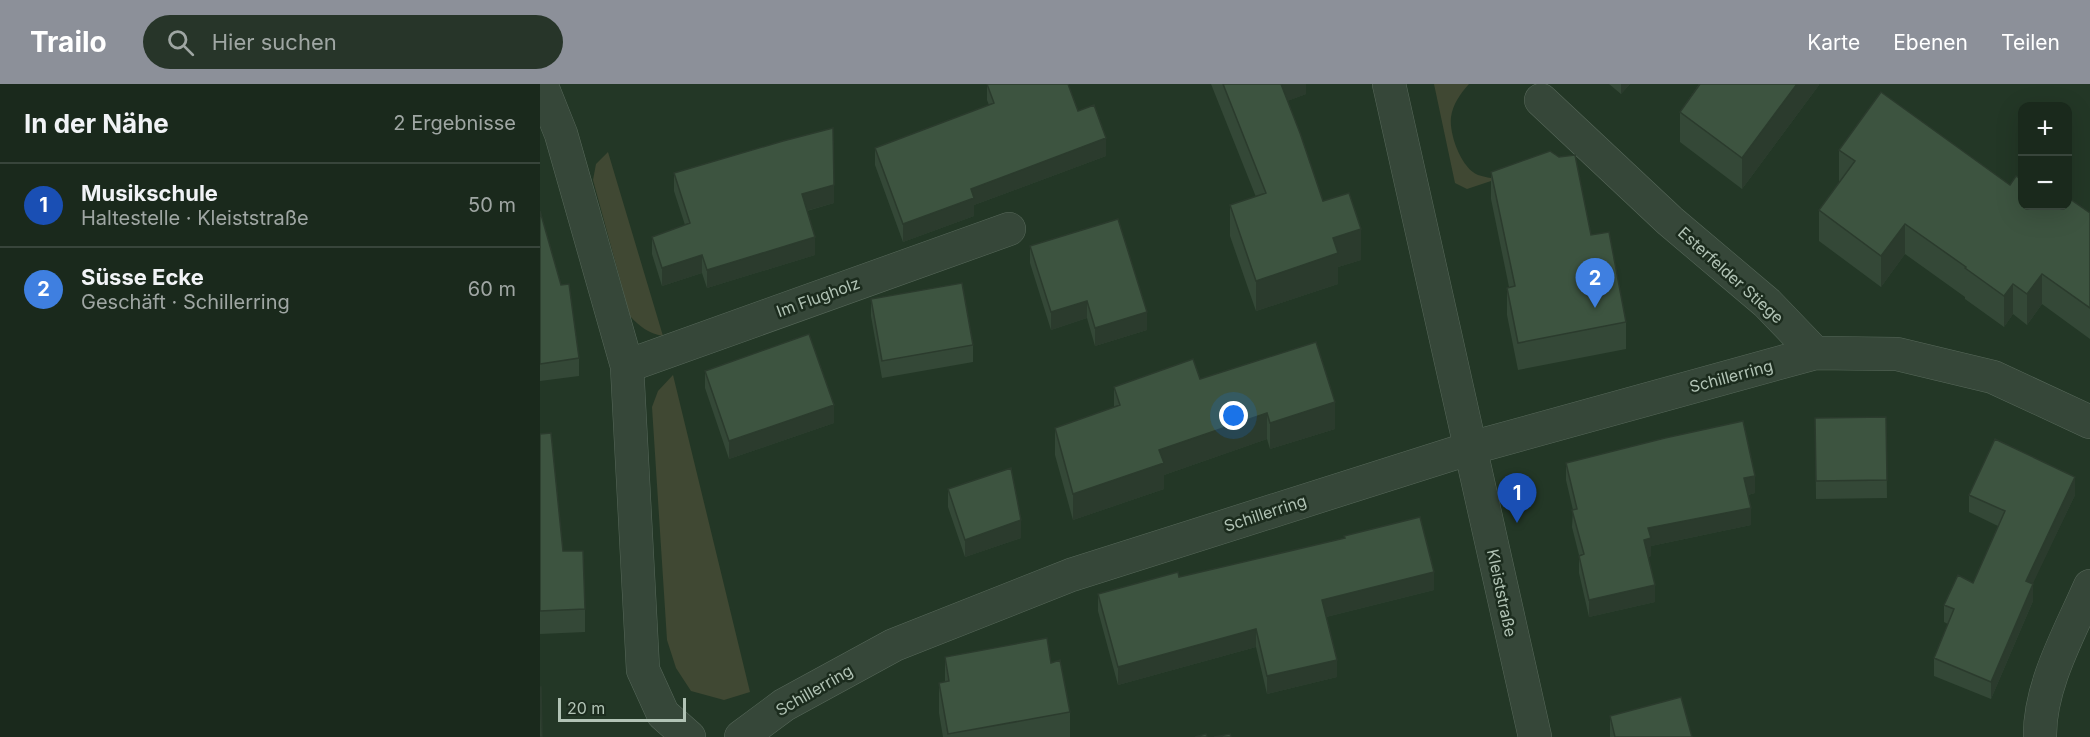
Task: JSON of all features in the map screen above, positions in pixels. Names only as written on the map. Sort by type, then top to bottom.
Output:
[{"type":"street","points":[[541,84],[561,134],[627,366],[643,670],[663,714],[689,737]]},
{"type":"street","points":[[1389,84],[1471,448]]},
{"type":"street","name":"Esterfelder Stiege","points":[[1541,100],[1670,221],[1767,303],[1815,353]]},
{"type":"street","name":"Im Flugholz","points":[[627,366],[1009,229]]},
{"type":"street","points":[[1815,353],[1897,354],[1992,377],[2090,422]]},
{"type":"street","name":"Schillerring","points":[[741,737],[784,705],[894,645],[1071,574],[1471,448],[1815,353]]},
{"type":"street","name":"Kleiststraße","points":[[1471,448],[1535,737]]},
{"type":"street","points":[[2040,737],[2040,721],[2047,687],[2090,586]]},
{"type":"green space","points":[[1434,84],[1469,84],[1457,99],[1452,112],[1451,124],[1454,141],[1461,158],[1472,171],[1478,175],[1497,179],[1467,189],[1455,183]]},
{"type":"green space","points":[[608,152],[663,336],[645,329],[630,316],[593,180],[596,164]]},
{"type":"green space","points":[[673,375],[750,692],[724,700],[691,691],[676,668],[667,640],[652,407],[658,391]]},
{"type":"building","points":[[987,84],[1068,84],[1078,111],[1094,105],[1106,138],[971,189],[974,198],[903,224],[875,148],[994,103]]},
{"type":"building","points":[[1223,84],[1281,84],[1323,201],[1349,193],[1361,229],[1333,238],[1338,253],[1256,281],[1230,205],[1266,193]]},
{"type":"building","points":[[1700,84],[1797,84],[1742,158],[1680,112]]},
{"type":"building","points":[[1881,92],[2010,185],[2016,176],[2018,177],[2018,210],[2072,210],[2072,200],[2090,213],[2090,308],[2042,274],[2027,294],[2013,284],[2004,296],[1905,224],[1881,256],[1819,210],[1855,161],[1839,150]]},
{"type":"building","points":[[833,128],[834,185],[802,194],[815,237],[707,270],[702,255],[662,268],[652,237],[690,223],[674,173]]},
{"type":"building","points":[[1550,151],[1559,157],[1575,155],[1591,235],[1609,232],[1626,322],[1518,343],[1507,288],[1515,286],[1491,172]]},
{"type":"building","points":[[540,211],[561,285],[569,284],[579,358],[540,364]]},
{"type":"building","points":[[1118,219],[1147,312],[1095,328],[1087,301],[1051,312],[1030,246]]},
{"type":"building","points":[[962,283],[973,345],[882,361],[871,299]]},
{"type":"building","points":[[809,334],[834,405],[729,441],[705,371]]},
{"type":"building","points":[[1316,342],[1335,402],[1270,423],[1267,413],[1159,450],[1164,463],[1073,494],[1055,428],[1120,405],[1114,387],[1193,359],[1200,379]]},
{"type":"building","points":[[1886,417],[1887,480],[1816,481],[1815,418]]},
{"type":"building","points":[[1743,421],[1755,476],[1744,478],[1751,508],[1648,528],[1651,538],[1644,540],[1655,585],[1589,600],[1579,556],[1584,554],[1572,510],[1577,509],[1566,463]]},
{"type":"building","points":[[551,433],[563,551],[583,551],[585,609],[540,611],[540,434]]},
{"type":"building","points":[[1995,439],[2075,477],[2026,581],[2033,584],[1991,682],[1934,658],[1954,609],[1944,605],[1958,575],[1973,583],[2005,511],[1969,495]]},
{"type":"building","points":[[1011,468],[1021,520],[965,540],[948,489]]},
{"type":"building","points":[[1420,517],[1434,572],[1322,600],[1337,660],[1267,676],[1256,629],[1118,667],[1098,594],[1178,572],[1179,577],[1345,538],[1344,536]]},
{"type":"building","points":[[1047,638],[1051,663],[1060,660],[1070,712],[948,734],[939,683],[949,681],[945,657]]},
{"type":"building","points":[[541,687],[542,737],[540,737]]},
{"type":"building","points":[[1681,697],[1692,737],[1615,737],[1610,716]]},
{"type":"building","points":[[1230,734],[1231,737],[1214,737]]},
{"type":"place","name":"Süsse Ecke","points":[[1595,308]]},
{"type":"place","name":"Musikschule","points":[[1517,523]]}]
